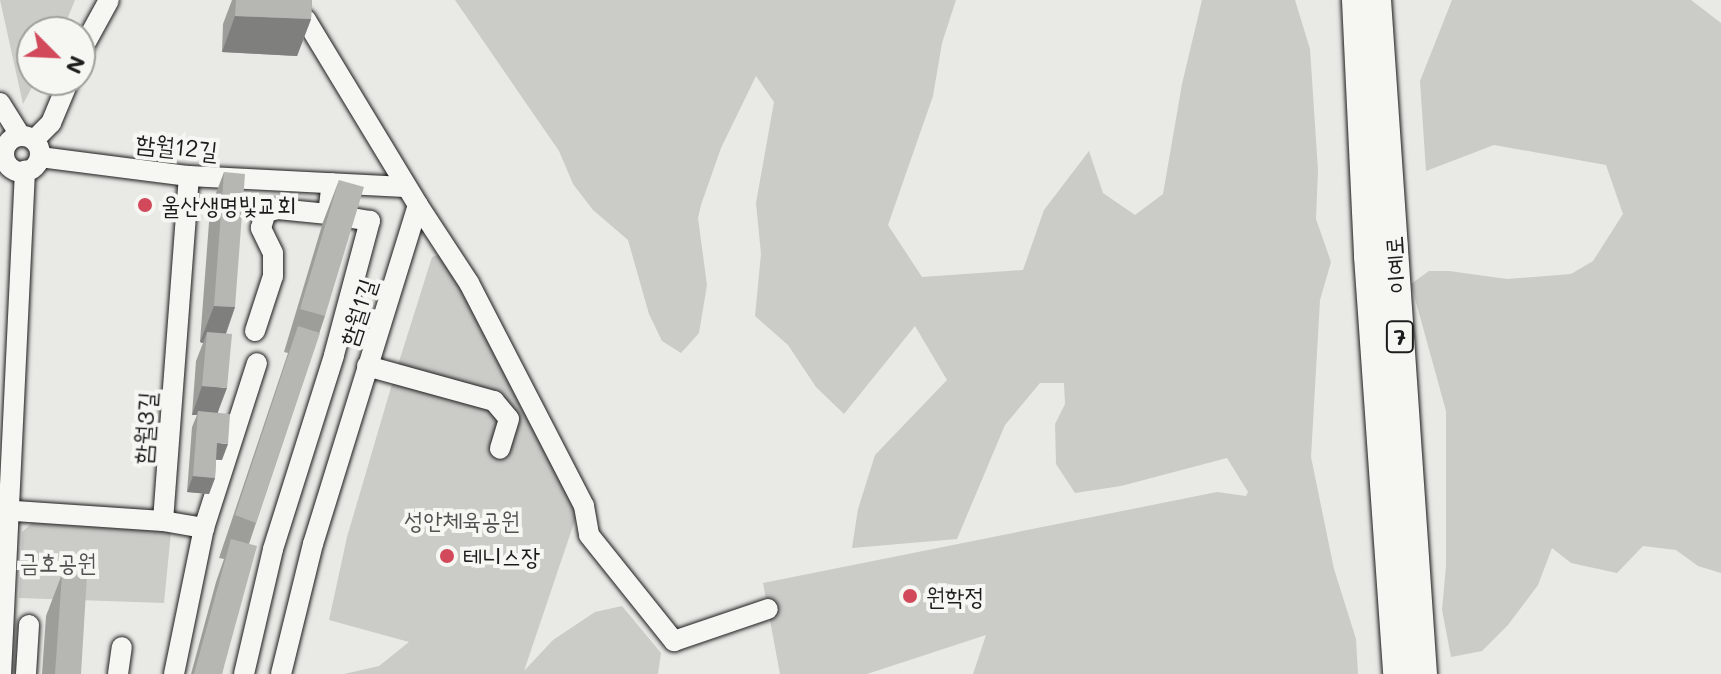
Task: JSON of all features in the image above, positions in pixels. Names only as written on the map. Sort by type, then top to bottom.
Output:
[{"type":"highway","name":"이예로","points":[[1356,0],[1368,256],[1397,674]]},
{"type":"highway","name":"이예로","points":[[1377,0],[1423,674]]},
{"type":"street","points":[[96,24],[109,0]]},
{"type":"street","points":[[282,0],[306,20],[386,148],[405,187],[469,283],[584,506],[589,535],[674,641],[768,609]]},
{"type":"street","points":[[32,144],[51,123],[62,96]]},
{"type":"street","points":[[0,103],[32,144],[35,166],[25,171],[9,166],[2,158],[10,140],[32,144]]},
{"type":"street","name":"함월12길","points":[[32,144],[189,176],[405,187]]},
{"type":"street","points":[[1,674],[5,511],[25,171]]},
{"type":"street","name":"함월3길","points":[[163,521],[189,176]]},
{"type":"street","points":[[328,214],[332,183]]},
{"type":"street","name":"함월1길","points":[[281,674],[313,544],[418,205]]},
{"type":"street","points":[[244,674],[273,549],[334,355],[370,221],[278,209],[266,212],[261,228],[273,253],[273,276],[255,331]]},
{"type":"street","points":[[174,674],[204,528],[257,363]]},
{"type":"street","points":[[367,366],[494,401],[509,419],[500,449]]},
{"type":"street","points":[[5,511],[163,521],[204,528]]},
{"type":"street","points":[[26,674],[29,625]]},
{"type":"street","points":[[118,674],[122,647]]},
{"type":"green space","points":[[0,0],[75,0],[68,16],[16,16],[16,72]]},
{"type":"green space","points":[[455,0],[956,0],[942,43],[933,96],[888,225],[922,277],[1023,270],[1044,210],[1089,151],[1103,193],[1135,215],[1163,194],[1182,84],[1202,0],[1295,0],[1310,49],[1318,170],[1316,219],[1331,262],[1320,300],[1311,457],[1334,569],[1356,639],[1358,674],[973,674],[986,635],[867,674],[780,674],[763,583],[1217,492],[1246,496],[1248,492],[1227,458],[1121,486],[1075,493],[1056,464],[1055,424],[1065,404],[1064,383],[1040,383],[1005,425],[957,539],[852,548],[858,509],[875,455],[947,380],[915,326],[844,414],[816,387],[788,345],[755,316],[761,254],[756,203],[774,102],[756,76],[721,148],[701,205],[698,218],[707,285],[699,333],[681,353],[662,341],[649,314],[628,240],[593,210],[573,184],[559,151]]},
{"type":"green space","points":[[1452,0],[1691,0],[1721,23],[1721,573],[1698,566],[1676,550],[1643,546],[1617,573],[1571,563],[1552,548],[1538,585],[1508,625],[1482,651],[1451,657],[1442,610],[1446,566],[1446,411],[1411,284],[1429,271],[1507,279],[1571,274],[1593,261],[1623,214],[1606,165],[1494,145],[1426,171],[1420,81]]},
{"type":"green space","name":"성안체육공원","points":[[444,253],[578,511],[524,671],[553,640],[595,612],[622,606],[661,653],[658,674],[344,674],[379,666],[409,642],[329,620],[347,537],[392,384],[432,257]]},
{"type":"green space","name":"금호공원","points":[[32,523],[171,532],[164,603],[19,598],[22,532]]},
{"type":"building","points":[[236,0],[312,0],[311,19],[235,16]]},
{"type":"building","points":[[224,172],[245,174],[235,307],[214,306]]},
{"type":"building","points":[[339,180],[364,187],[325,316],[300,309]]},
{"type":"building","points":[[298,326],[320,333],[256,523],[235,515]]},
{"type":"building","points":[[207,332],[232,334],[227,388],[202,386]]},
{"type":"building","points":[[198,411],[230,414],[228,444],[217,443],[215,478],[193,476]]},
{"type":"building","points":[[231,539],[257,546],[222,674],[194,674]]},
{"type":"building","points":[[62,574],[87,575],[81,674],[55,674]]},
{"type":"place","name":"울산생명빛교회","points":[[145,205]]},
{"type":"place","name":"테니스장","points":[[447,556]]},
{"type":"place","name":"원학정","points":[[910,596]]}]
